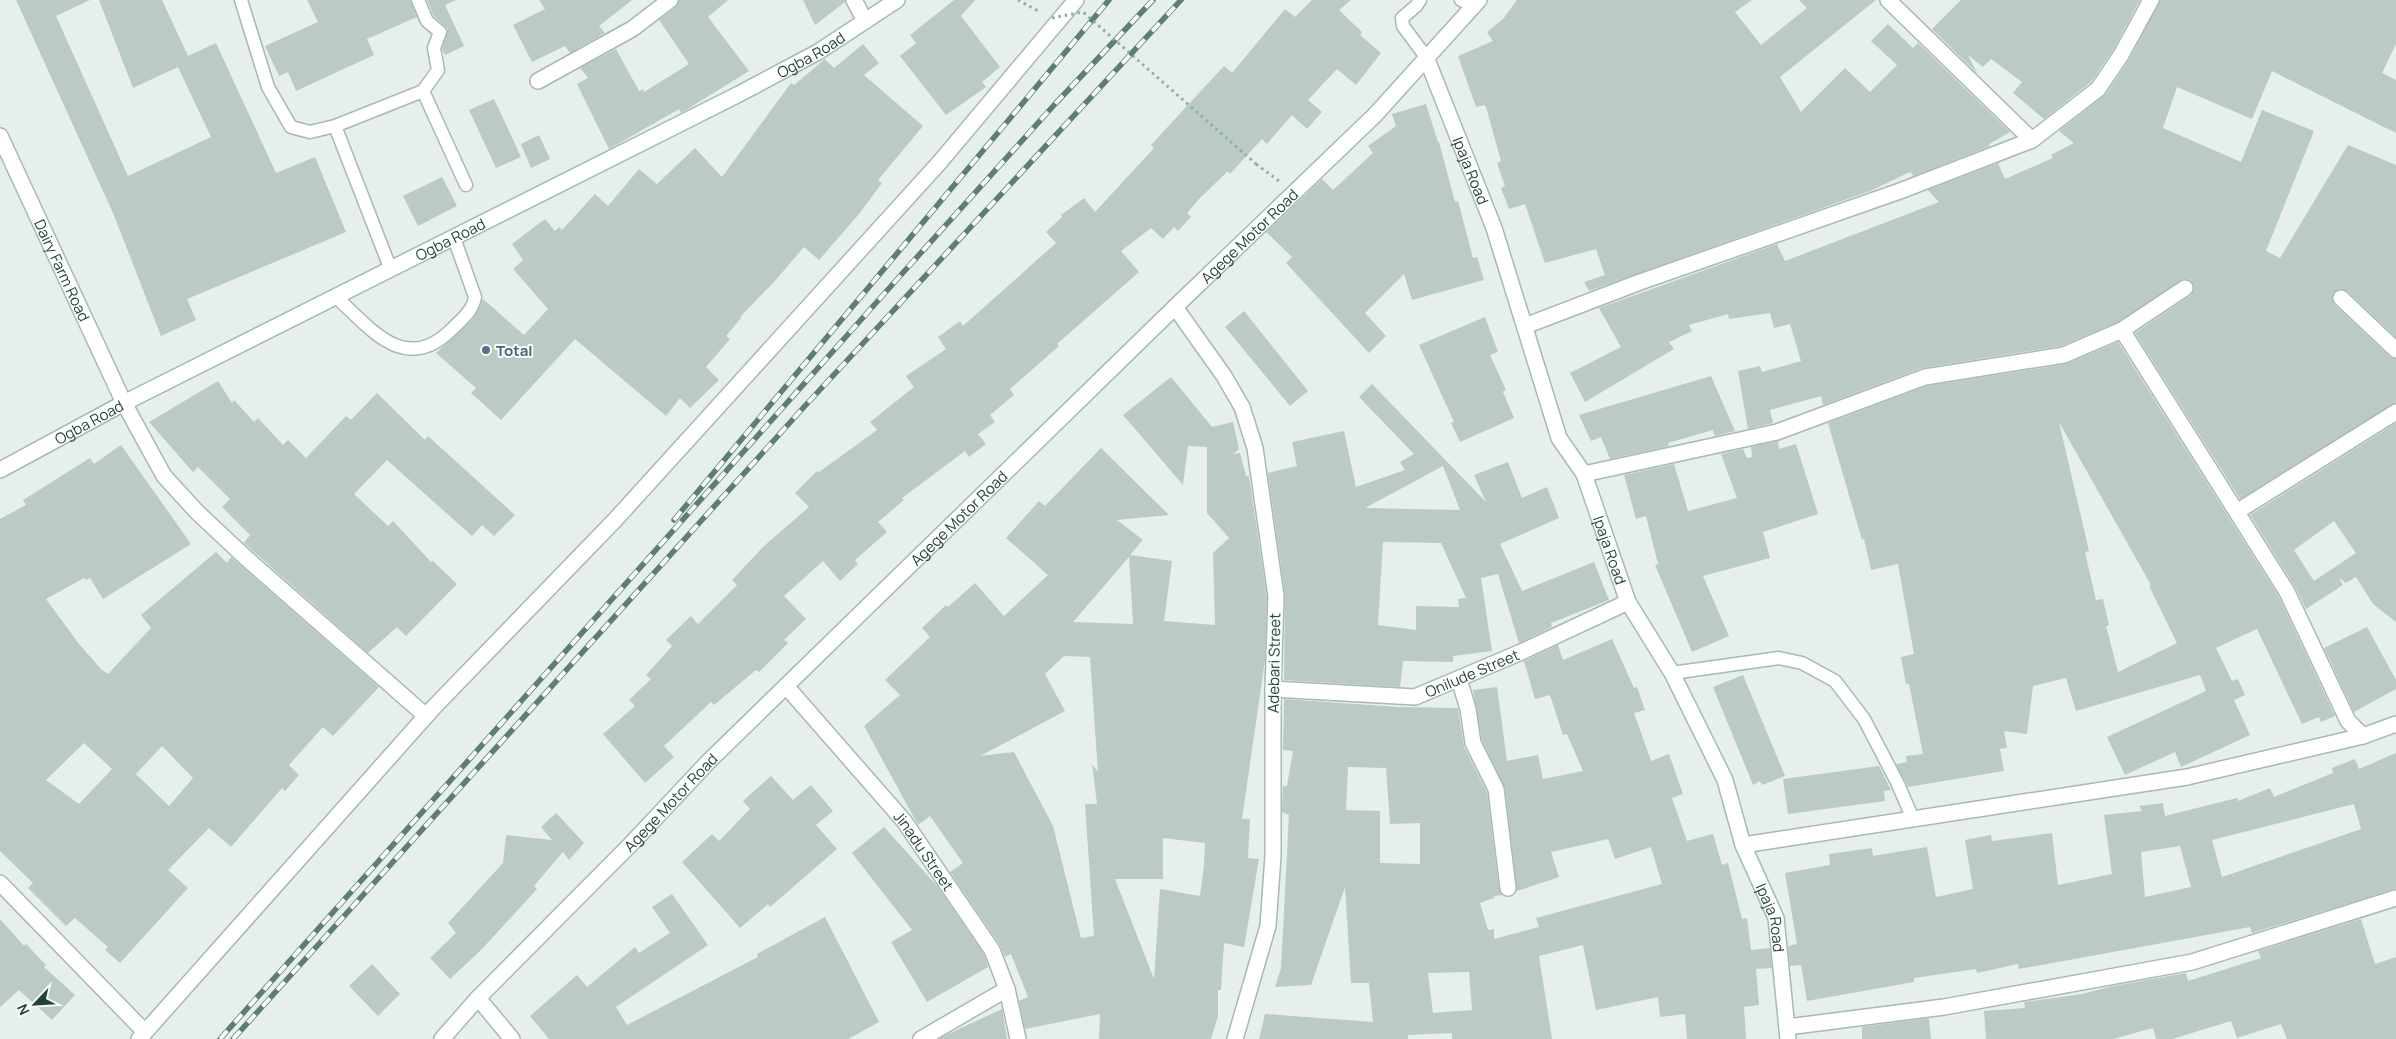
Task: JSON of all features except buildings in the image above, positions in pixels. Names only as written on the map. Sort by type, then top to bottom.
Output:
[{"type":"street","points":[[538,81],[632,29],[670,0]]},
{"type":"street","points":[[854,0],[865,21]]},
{"type":"street","name":"Ogba Road","points":[[0,470],[124,403],[740,94],[818,52],[897,0]]},
{"type":"street","points":[[0,883],[142,1035],[426,716],[622,513],[932,170],[1076,0]]},
{"type":"street","points":[[1888,0],[2032,140]]},
{"type":"street","points":[[1525,326],[1640,282],[1891,194],[2032,140],[2098,89],[2121,55],[2151,0]]},
{"type":"street","name":"Agege Motor Road","points":[[442,1039],[478,998],[633,842],[708,762],[1375,115],[1472,2]]},
{"type":"street","name":"Ipaja Road","points":[[1426,57],[1494,228],[1559,438],[1584,474],[1628,602],[1672,673],[1725,780],[1743,845],[1776,918],[1788,1033]]},
{"type":"street","name":"Dairy Farm Road","points":[[0,136],[124,403],[164,476],[196,512],[245,557],[426,716]]},
{"type":"street","points":[[1584,474],[1778,432],[1925,377],[2064,355],[2122,330],[2185,288]]},
{"type":"street","points":[[2341,298],[2396,350]]},
{"type":"street","name":"Adebari Street","points":[[1175,307],[1224,376],[1242,407],[1255,448],[1276,596],[1273,689],[1273,856],[1268,926],[1235,1039]]},
{"type":"street","points":[[2122,330],[2238,511],[2287,592],[2348,721],[2363,736]]},
{"type":"street","points":[[2238,511],[2396,412]]},
{"type":"street","name":"Onilude Street","points":[[1273,689],[1415,696],[1460,679],[1628,602]]},
{"type":"street","points":[[1460,679],[1468,709],[1473,743],[1496,789],[1508,888]]},
{"type":"street","name":"Jinadu Street","points":[[786,686],[904,821],[992,950],[1007,990],[1018,1039]]},
{"type":"street","points":[[1743,845],[2187,777],[2363,736],[2396,724]]},
{"type":"street","points":[[1788,1033],[2192,962],[2396,898]]},
{"type":"street","points":[[921,1039],[1007,990]]},
{"type":"street","points":[[478,998],[512,1039]]},
{"type":"lane","points":[[241,0],[268,87],[280,112],[290,126],[310,132],[335,126],[423,91],[438,70],[434,48],[440,32],[427,21],[418,0]]},
{"type":"lane","points":[[1420,0],[1402,18],[1403,26],[1426,57]]},
{"type":"lane","points":[[423,91],[466,185]]},
{"type":"lane","points":[[335,126],[391,270]]},
{"type":"lane","points":[[336,297],[386,342],[403,349],[422,350],[441,340],[474,305],[475,297],[454,238]]},
{"type":"lane","points":[[1672,673],[1779,658],[1802,664],[1835,681],[1864,719],[1897,782],[1913,819]]},
{"type":"path","points":[[1018,0],[1052,18],[1083,12],[1256,164],[1294,192]]},
{"type":"railway","points":[[674,520],[1109,0]]},
{"type":"railway","points":[[220,1039],[900,276],[1055,104],[1153,0]]},
{"type":"railway","points":[[233,1039],[804,407],[1181,0]]},
{"type":"place","name":"Total","points":[[486,350]]}]
